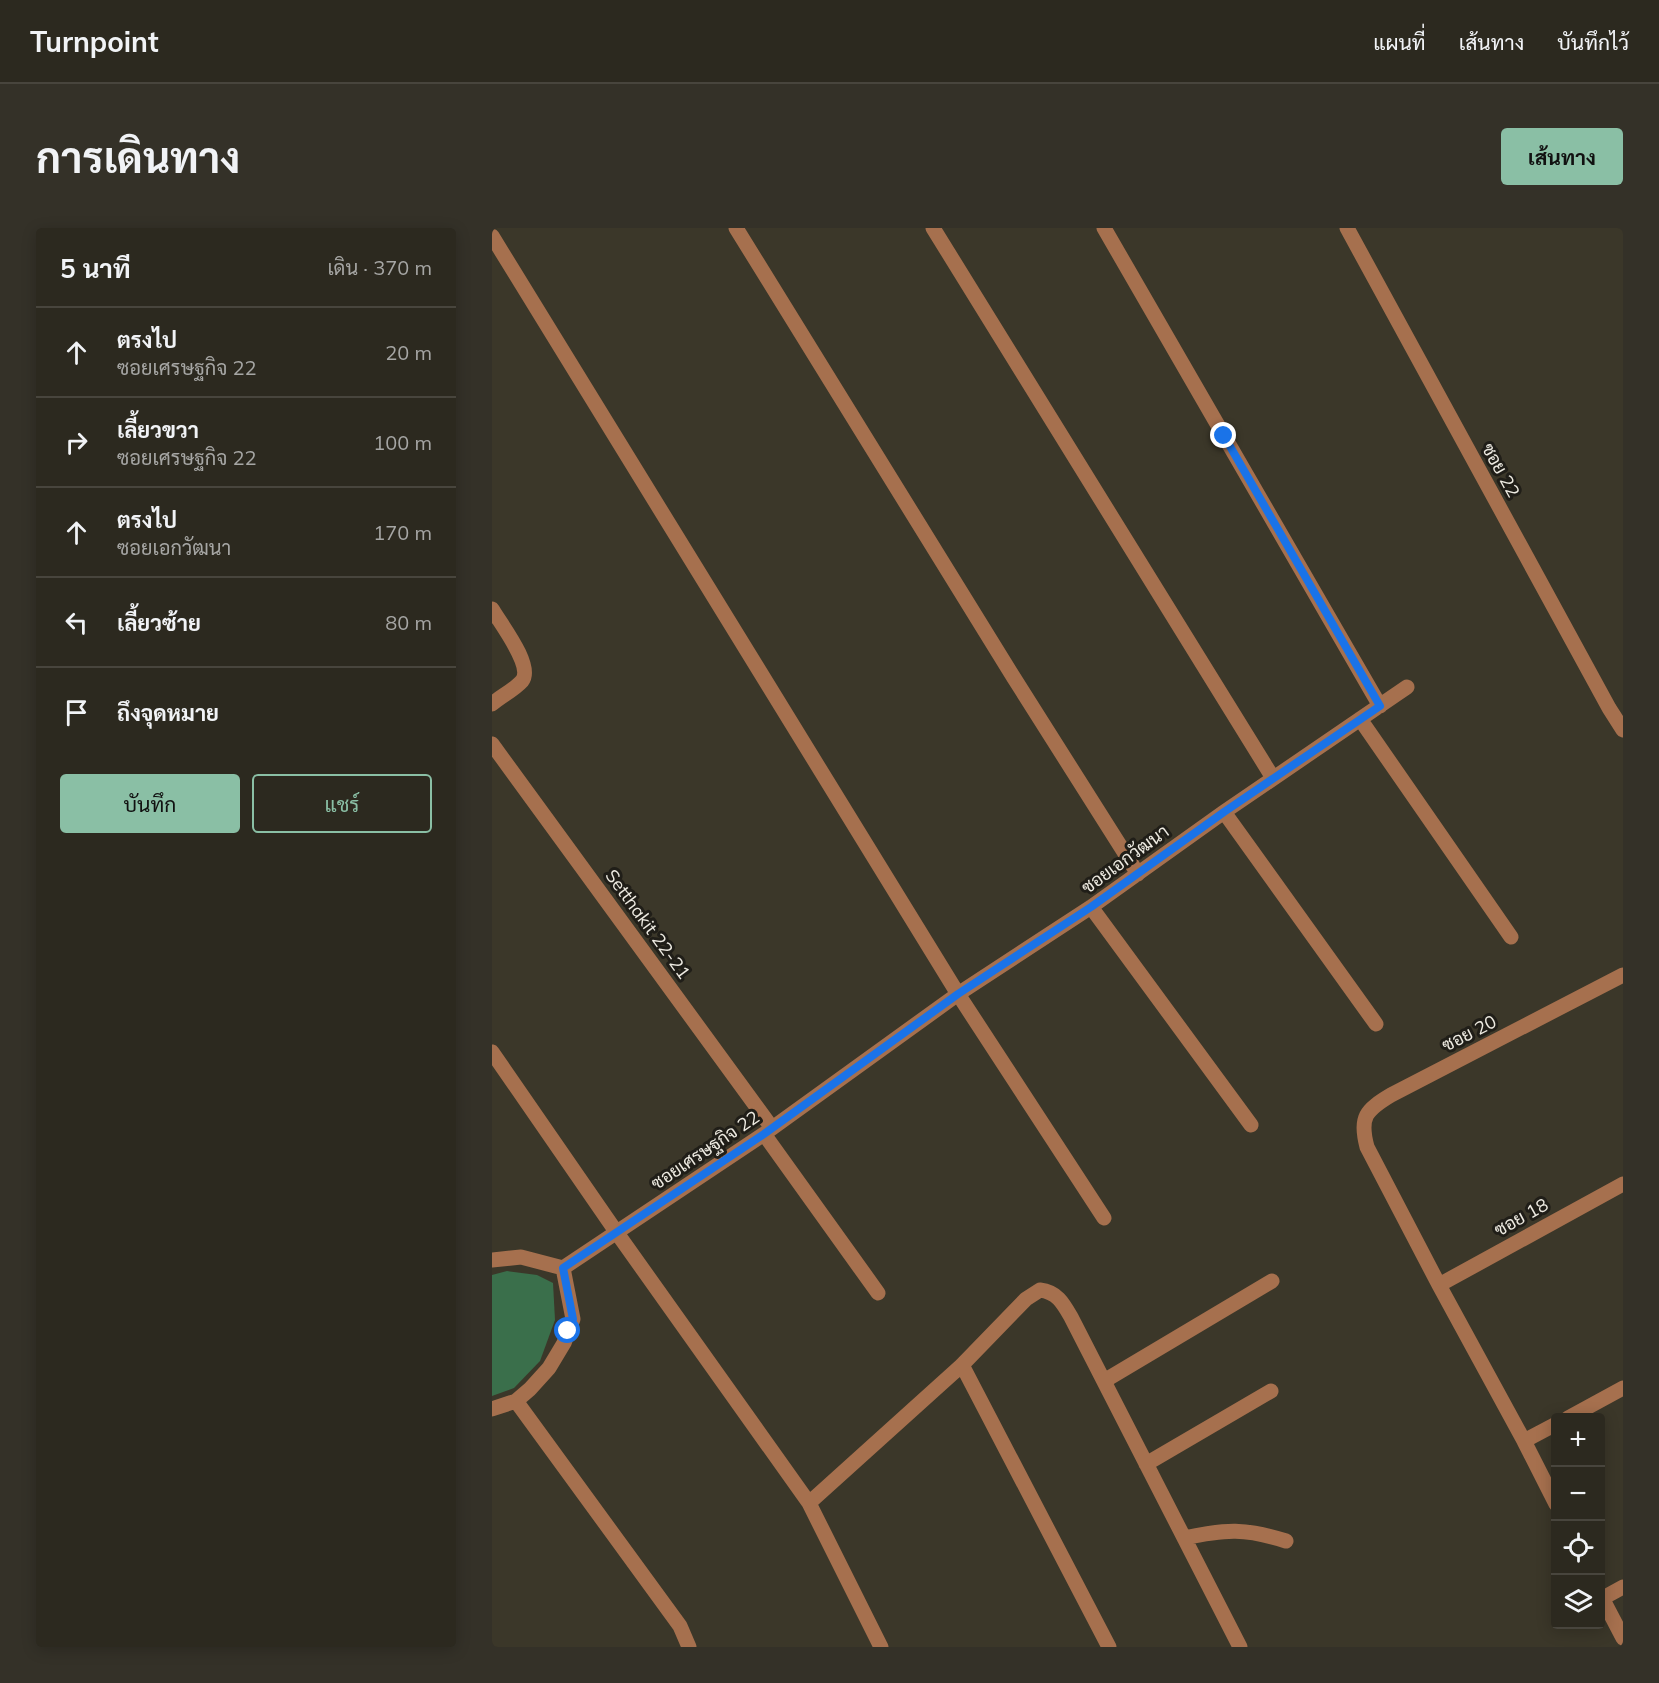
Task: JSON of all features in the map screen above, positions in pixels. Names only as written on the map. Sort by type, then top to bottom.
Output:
[{"type":"street","points":[[736,228],[1138,874]]},
{"type":"street","points":[[933,228],[1273,778]]},
{"type":"street","points":[[1104,228],[1380,706]]},
{"type":"street","name":"ซอย 22","points":[[1347,228],[1623,730]]},
{"type":"street","points":[[492,237],[958,994],[1104,1218]]},
{"type":"street","points":[[492,609],[519,651],[525,666],[525,675],[521,681],[492,704]]},
{"type":"street","name":"ซอยเอกวัฒนา","points":[[865,1061],[958,994],[1091,907],[1224,812],[1407,687]]},
{"type":"street","points":[[1360,719],[1511,937]]},
{"type":"street","name":"Setthakit 22-21","points":[[492,744],[768,1131],[878,1293]]},
{"type":"street","points":[[1224,812],[1376,1024]]},
{"type":"street","points":[[1091,907],[1251,1125]]},
{"type":"street","name":"ซอย 20","points":[[1439,1285],[1367,1147],[1364,1133],[1365,1119],[1371,1108],[1391,1095],[1623,975]]},
{"type":"street","points":[[492,1052],[617,1233],[809,1503],[881,1647]]},
{"type":"street","name":"ซอยเศรษฐกิจ 22","points":[[563,1268],[768,1131],[865,1061]]},
{"type":"street","name":"ซอย 18","points":[[1439,1285],[1623,1184]]},
{"type":"street","points":[[492,1260],[521,1257],[563,1268],[573,1319],[564,1344],[549,1368],[516,1401],[492,1409]]},
{"type":"street","points":[[1104,1382],[1272,1281]]},
{"type":"street","points":[[1439,1285],[1551,1494]]},
{"type":"street","points":[[809,1503],[962,1365],[1026,1299],[1040,1290],[1050,1291],[1061,1300],[1240,1647]]},
{"type":"street","points":[[962,1365],[1109,1647]]},
{"type":"street","points":[[1577,1413],[1623,1388]]},
{"type":"street","points":[[1146,1464],[1271,1391]]},
{"type":"street","points":[[516,1401],[680,1626],[689,1647]]},
{"type":"street","points":[[1524,1441],[1551,1427]]},
{"type":"street","points":[[1184,1538],[1228,1530],[1258,1532],[1286,1541]]},
{"type":"street","points":[[1605,1595],[1623,1587]]},
{"type":"street","points":[[1605,1602],[1623,1638]]},
{"type":"green space","points":[[507,1271],[537,1275],[553,1283],[555,1320],[540,1361],[514,1388],[492,1396],[492,1275]]},
{"type":"route","points":[[568,1331],[573,1319],[563,1268],[764,1134],[958,994],[1091,907],[1224,812],[1380,706],[1224,436]]}]
